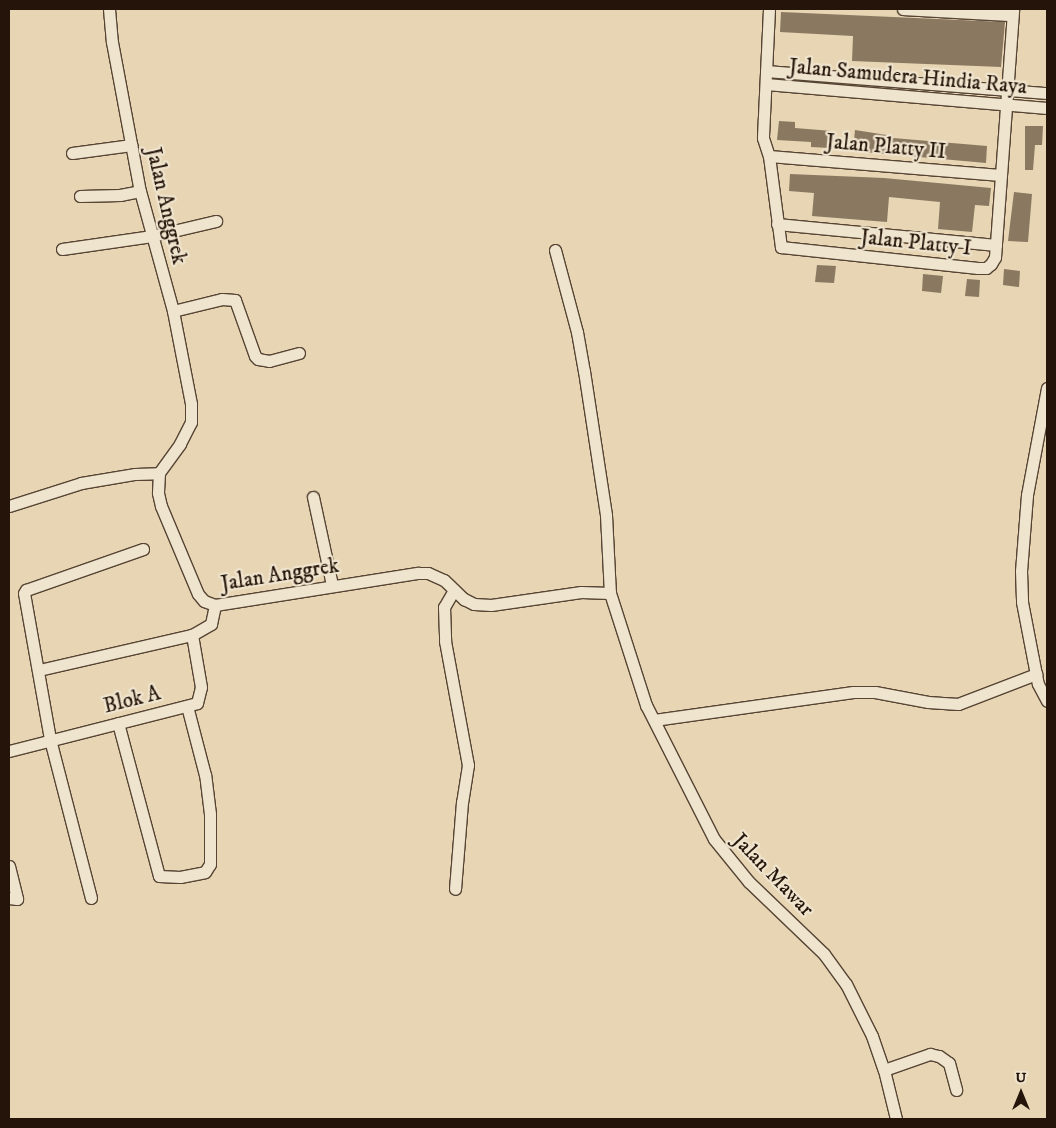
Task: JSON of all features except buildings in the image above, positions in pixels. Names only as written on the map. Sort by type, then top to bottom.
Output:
[{"type":"street","name":"Jalan Anggrek","points":[[108,9],[112,42],[140,191],[173,311],[188,380],[192,413],[191,422],[180,444],[159,473],[157,483],[161,506],[198,594],[204,601],[215,605],[332,585],[428,573],[444,580],[464,599],[474,604],[518,602],[573,593],[610,593]]},
{"type":"street","name":"Jalan Platty I","points":[[769,9],[763,138],[769,156],[778,241],[781,247],[978,268],[986,268],[992,264],[996,245],[1013,12]]},
{"type":"street","points":[[903,9],[1013,12]]},
{"type":"street","name":"Jalan Samudera Hindia Raya","points":[[766,71],[1047,93]]},
{"type":"street","name":"Jalan Samudera Hindia Raya","points":[[766,84],[1047,108]]},
{"type":"street","points":[[72,152],[132,145]]},
{"type":"street","name":"Jalan Platty II","points":[[769,156],[1000,175]]},
{"type":"street","points":[[80,196],[120,195],[140,191]]},
{"type":"street","points":[[62,249],[152,236],[216,221]]},
{"type":"street","points":[[777,224],[996,245]]},
{"type":"street","name":"Jalan Mawar","points":[[555,250],[577,332],[584,371],[606,515],[610,593],[643,697],[714,839],[749,882],[824,954],[846,984],[872,1036],[884,1070],[896,1119]]},
{"type":"street","points":[[173,311],[222,299],[235,300],[255,356],[258,359],[269,361],[299,353]]},
{"type":"street","points":[[1047,388],[1027,495],[1022,546],[1022,602],[1036,674],[1047,701]]},
{"type":"street","points":[[9,506],[82,483],[134,474],[159,473]]},
{"type":"street","points":[[313,496],[332,585]]},
{"type":"street","points":[[91,898],[50,739],[39,670],[24,596],[26,590],[143,549]]},
{"type":"street","points":[[454,590],[444,607],[445,641],[468,765],[462,802],[455,889]]},
{"type":"street","points":[[39,670],[192,635],[211,624],[215,605]]},
{"type":"street","name":"Blok A","points":[[9,751],[197,703],[201,687],[192,635]]},
{"type":"street","points":[[654,720],[853,692],[875,692],[928,702],[958,704],[1036,674]]},
{"type":"street","points":[[118,723],[159,876],[173,878],[205,872],[210,864],[210,814],[205,775],[187,706]]},
{"type":"street","points":[[9,866],[13,899]]},
{"type":"street","points":[[884,1070],[930,1054],[939,1056],[949,1063],[956,1090]]}]
